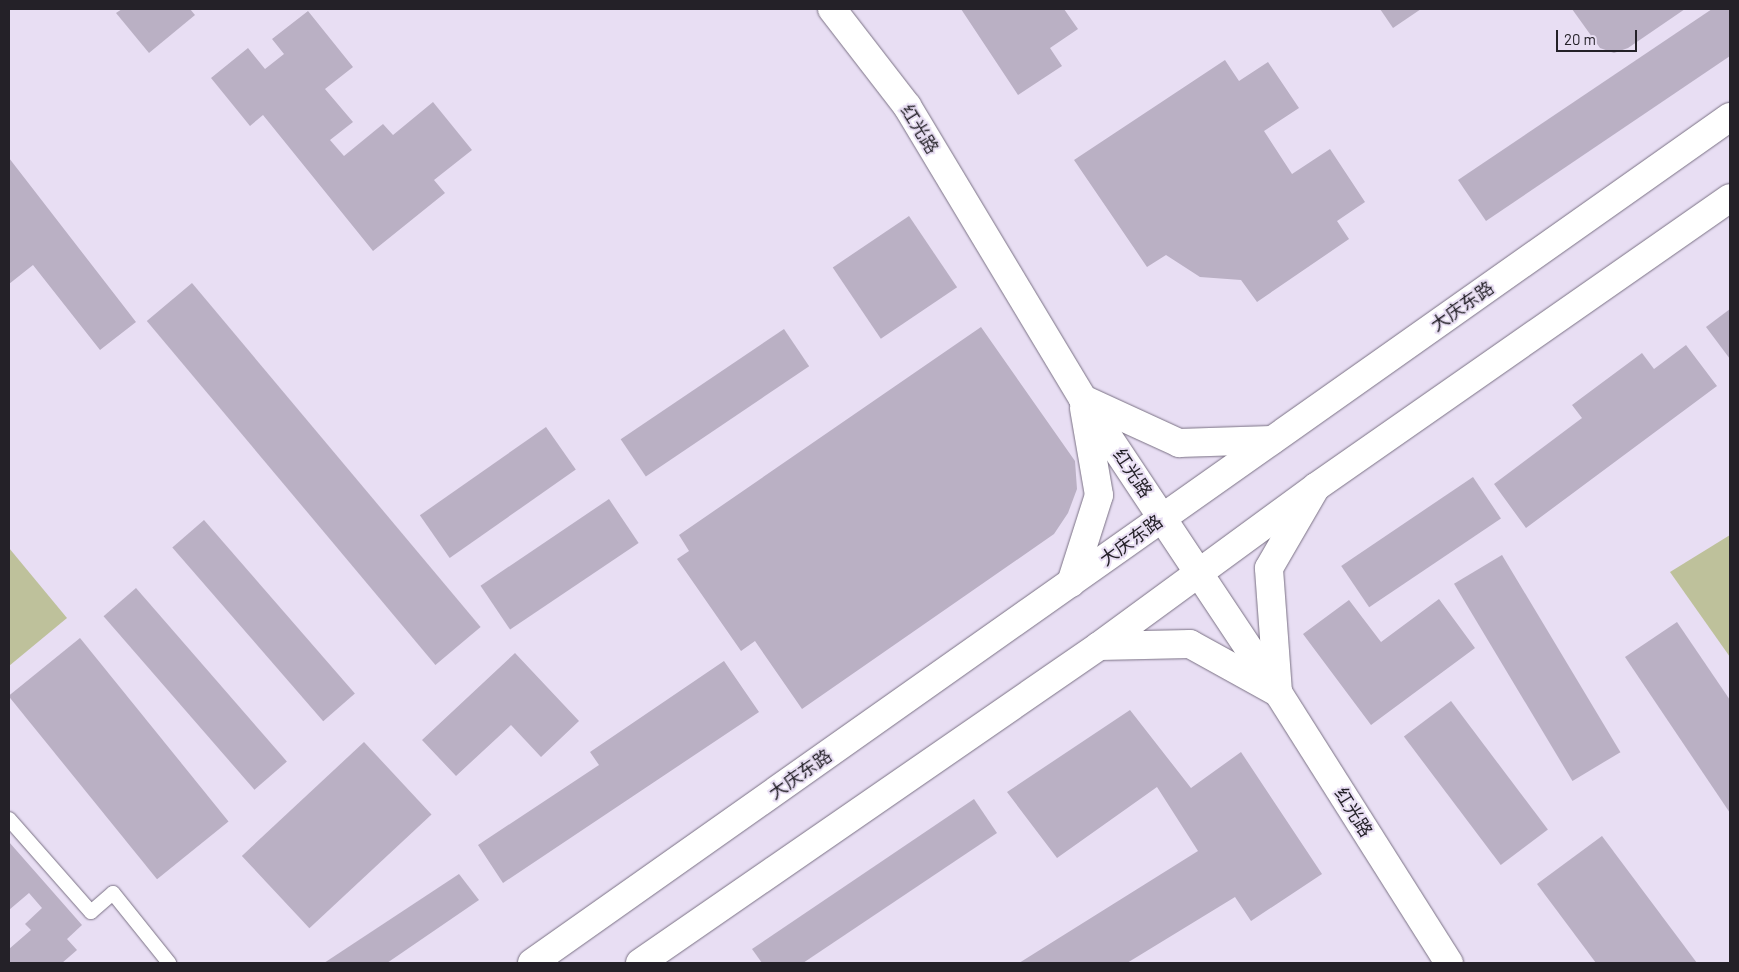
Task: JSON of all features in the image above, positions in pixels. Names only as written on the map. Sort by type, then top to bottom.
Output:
[{"type":"main road","name":"红光路","points":[[832,9],[906,106],[1083,399],[1278,694],[1449,963]]},
{"type":"main road","name":"大庆东路","points":[[532,963],[1730,117]]},
{"type":"main road","points":[[640,963],[1099,646],[1316,487],[1730,198]]},
{"type":"main road","points":[[1083,399],[1179,443],[1272,440]]},
{"type":"main road","points":[[1071,582],[1099,495],[1083,399]]},
{"type":"main road","points":[[1278,694],[1269,568],[1316,487]]},
{"type":"main road","points":[[1099,646],[1190,644],[1278,694]]},
{"type":"lane","points":[[9,819],[91,912],[113,893],[169,963]]},
{"type":"green space","points":[[1730,535],[1730,657],[1670,572]]},
{"type":"green space","points":[[9,548],[67,618],[9,666]]},
{"type":"building","points":[[122,9],[190,9],[195,15],[149,53],[116,13]]},
{"type":"building","points":[[961,9],[1064,9],[1078,29],[1050,48],[1062,66],[1018,95]]},
{"type":"building","points":[[1380,9],[1421,9],[1393,28]]},
{"type":"building","points":[[1572,9],[1685,9],[1628,48],[1614,53],[1600,48]]},
{"type":"building","points":[[1712,9],[1730,9],[1730,56],[1486,221],[1458,180]]},
{"type":"building","points":[[308,11],[353,67],[325,89],[353,122],[330,140],[344,156],[383,124],[393,135],[433,102],[472,150],[434,180],[445,193],[373,251],[263,115],[250,126],[211,78],[248,48],[265,69],[284,54],[272,39]]},
{"type":"building","points":[[1225,60],[1239,81],[1268,62],[1299,108],[1264,131],[1292,174],[1330,149],[1365,202],[1337,221],[1349,239],[1257,302],[1241,280],[1200,277],[1166,255],[1147,267],[1074,160]]},
{"type":"building","points":[[9,158],[136,322],[100,350],[33,265],[9,284]]},
{"type":"building","points":[[909,216],[957,287],[881,339],[833,267]]},
{"type":"building","points":[[192,283],[481,627],[435,665],[147,321]]},
{"type":"building","points":[[1730,309],[1730,359],[1706,327]]},
{"type":"building","points":[[981,327],[1075,461],[1077,489],[1068,513],[1054,534],[802,709],[755,641],[741,651],[677,559],[689,551],[679,535]]},
{"type":"building","points":[[784,329],[809,366],[646,476],[621,439]]},
{"type":"building","points":[[1686,345],[1717,386],[1526,528],[1494,484],[1582,418],[1572,405],[1642,353],[1654,369]]},
{"type":"building","points":[[546,427],[576,470],[450,558],[420,515]]},
{"type":"building","points":[[1473,477],[1501,518],[1369,607],[1341,566]]},
{"type":"building","points":[[609,499],[639,543],[510,630],[480,586]]},
{"type":"building","points":[[204,520],[355,694],[323,721],[172,548]]},
{"type":"building","points":[[1502,555],[1620,752],[1572,781],[1454,584]]},
{"type":"building","points":[[136,588],[287,762],[254,790],[104,616]]},
{"type":"building","points":[[1439,599],[1475,648],[1371,725],[1303,634],[1349,600],[1381,642]]},
{"type":"building","points":[[1677,622],[1730,700],[1730,813],[1625,657]]},
{"type":"building","points":[[80,638],[229,821],[157,879],[9,697]]},
{"type":"building","points":[[515,653],[579,721],[541,757],[511,725],[456,776],[422,740]]},
{"type":"building","points":[[724,661],[759,712],[503,883],[478,845],[599,765],[590,752]]},
{"type":"building","points":[[1451,701],[1548,830],[1501,865],[1404,737]]},
{"type":"building","points":[[1130,710],[1191,788],[1241,752],[1322,874],[1251,921],[1235,897],[1127,963],[1019,963],[1198,851],[1157,787],[1057,858],[1007,792]]},
{"type":"building","points":[[364,742],[432,814],[309,928],[242,856]]},
{"type":"building","points":[[974,799],[997,833],[803,963],[762,963],[752,949]]},
{"type":"building","points":[[1602,836],[1697,963],[1596,963],[1537,884]]},
{"type":"building","points":[[9,842],[82,925],[67,939],[77,950],[62,963],[9,963],[9,949],[31,930],[25,924],[42,908],[29,893],[9,910]]},
{"type":"building","points":[[459,874],[479,900],[387,963],[324,963]]}]
